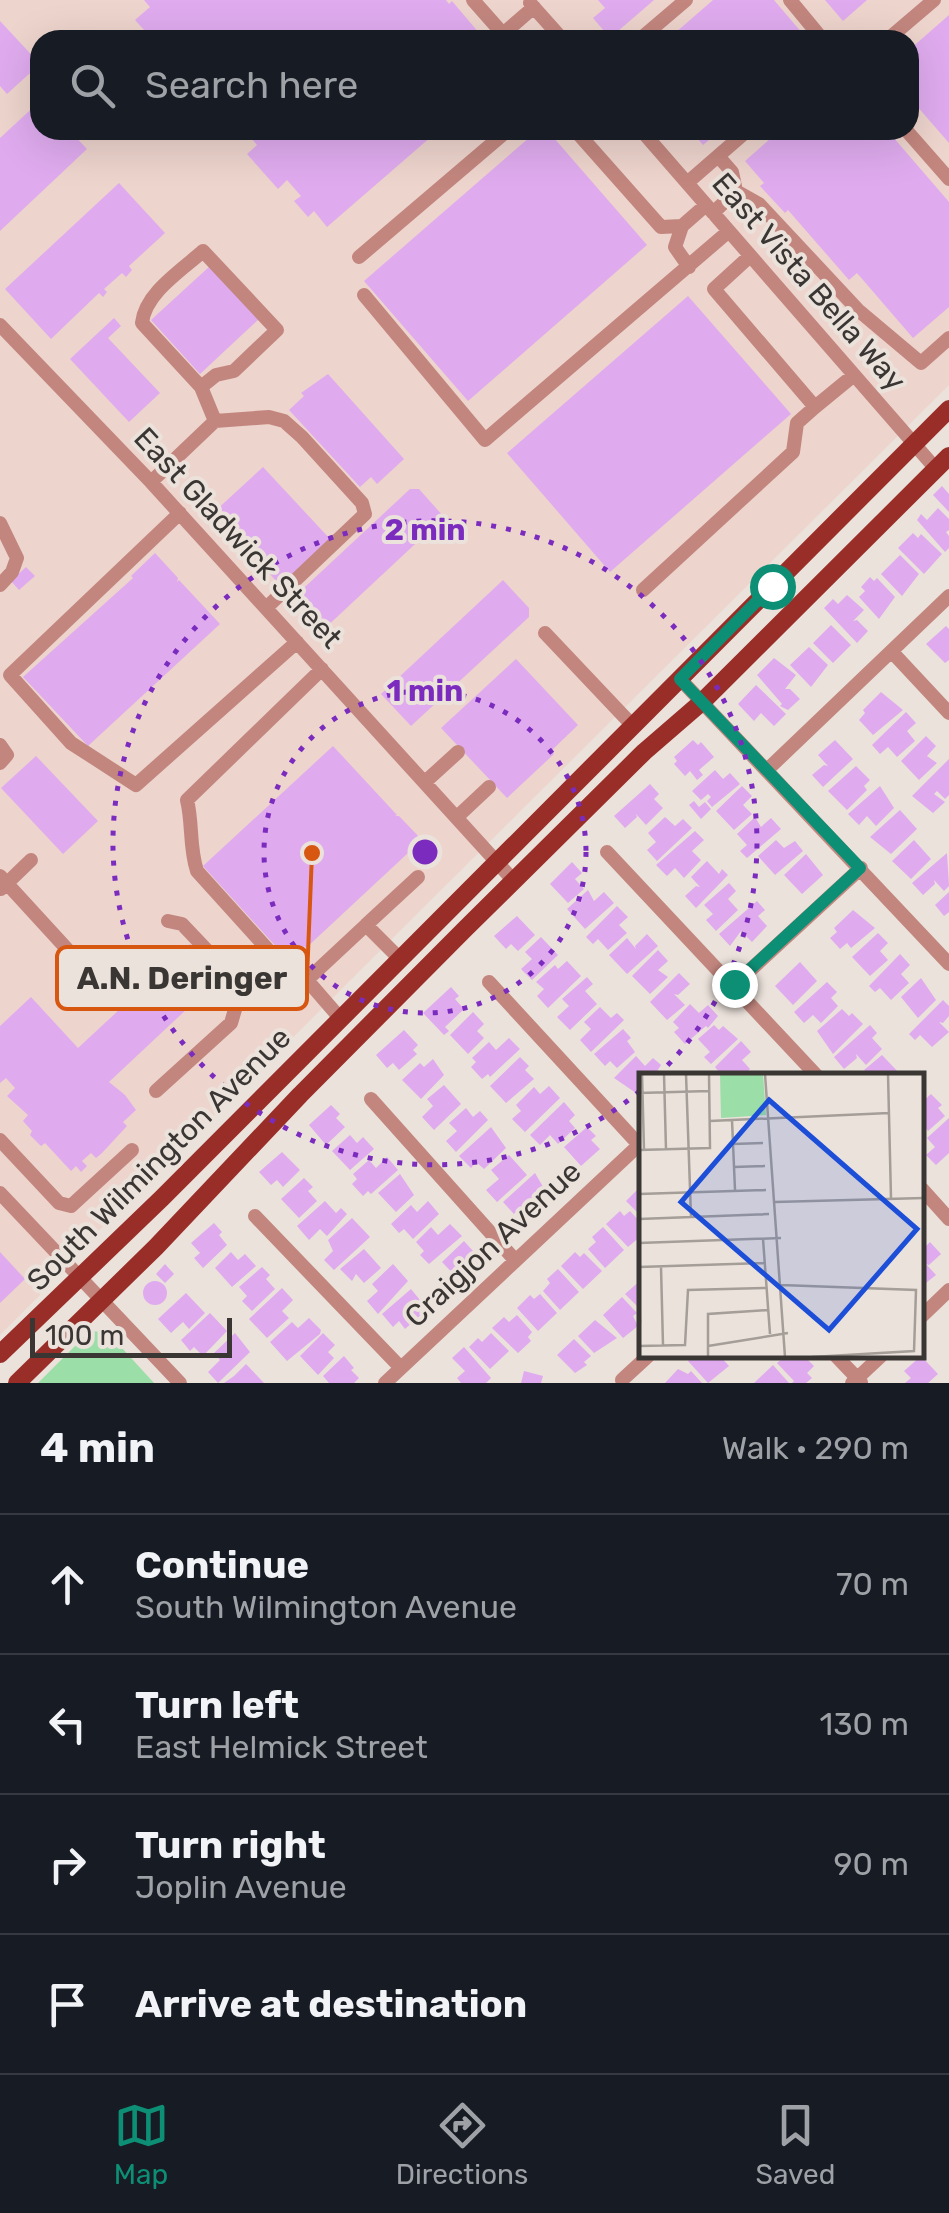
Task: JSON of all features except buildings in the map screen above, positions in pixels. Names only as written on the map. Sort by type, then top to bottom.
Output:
[{"type":"main road","name":"South Wilmington Avenue","points":[[0,1354],[81,1278],[949,408]]},
{"type":"main road","name":"South Wilmington Avenue","points":[[17,1383],[514,880],[644,752],[703,700],[942,462]]},
{"type":"street","points":[[473,0],[499,30]]},
{"type":"street","points":[[651,30],[686,0]]},
{"type":"street","points":[[790,0],[816,30]]},
{"type":"street","points":[[899,30],[934,0]]},
{"type":"street","points":[[506,30],[531,4],[552,30]]},
{"type":"street","points":[[359,257],[496,140]]},
{"type":"street","points":[[583,140],[661,227],[682,226],[736,191]]},
{"type":"street","name":"East Vista Bella Way","points":[[650,140],[914,444],[942,462]]},
{"type":"street","points":[[687,183],[736,140]]},
{"type":"street","points":[[915,140],[949,179]]},
{"type":"street","points":[[718,156],[732,172],[736,191],[759,204],[858,310],[921,363],[949,338]]},
{"type":"street","points":[[682,226],[675,247],[689,268]]},
{"type":"street","points":[[364,295],[485,440],[729,232]]},
{"type":"street","points":[[202,387],[216,376],[234,370],[277,330],[203,250],[151,299],[142,323],[202,387],[215,421]]},
{"type":"street","points":[[750,256],[714,288],[815,407]]},
{"type":"street","name":"East Gladwick Street","points":[[0,325],[180,513],[514,880]]},
{"type":"street","points":[[643,590],[793,452],[797,423],[854,375]]},
{"type":"street","points":[[151,482],[215,421],[269,417],[284,420],[362,503],[365,514],[266,608]]},
{"type":"street","points":[[180,513],[10,675],[71,743],[136,784],[297,642]]},
{"type":"street","points":[[0,523],[17,558],[12,572],[0,585]]},
{"type":"street","points":[[768,769],[949,596]]},
{"type":"street","points":[[545,633],[633,726]]},
{"type":"street","points":[[893,652],[949,713]]},
{"type":"street","points":[[322,670],[187,800],[193,825],[190,849],[197,871],[289,972],[306,980],[340,1018]]},
{"type":"street","points":[[680,679],[949,964]]},
{"type":"street","points":[[0,745],[8,754],[0,763]]},
{"type":"street","points":[[425,782],[458,752]]},
{"type":"street","points":[[457,817],[489,788]]},
{"type":"street","points":[[607,852],[814,1073]]},
{"type":"street","points":[[31,860],[2,883],[100,984]]},
{"type":"street","points":[[734,984],[860,868]]},
{"type":"street","points":[[306,980],[418,876]]},
{"type":"street","points":[[156,1091],[231,1023],[239,996],[238,983],[182,924],[168,922]]},
{"type":"street","points":[[366,925],[399,958]]},
{"type":"street","points":[[490,982],[639,1145]]},
{"type":"street","points":[[371,1099],[514,1260]]},
{"type":"street","points":[[0,1140],[59,1203],[71,1206],[132,1150]]},
{"type":"street","name":"Craigjon Avenue","points":[[385,1383],[639,1147]]},
{"type":"street","points":[[924,1191],[949,1219]]},
{"type":"street","points":[[0,1193],[180,1383]]},
{"type":"street","points":[[254,1216],[401,1368]]},
{"type":"street","points":[[924,1314],[949,1290]]},
{"type":"street","points":[[622,1380],[646,1358]]},
{"type":"street","points":[[838,1358],[857,1381],[879,1358]]},
{"type":"shaded area","points":[[0,0],[949,0],[949,385],[41,1288],[40,1295],[0,1335]]},
{"type":"green space","points":[[90,1331],[111,1336],[154,1383],[38,1383]]},
{"type":"place","name":"A.N. Deringer","points":[[312,853]]},
{"type":"route","points":[[734,984],[860,868],[680,679],[772,586]]}]
